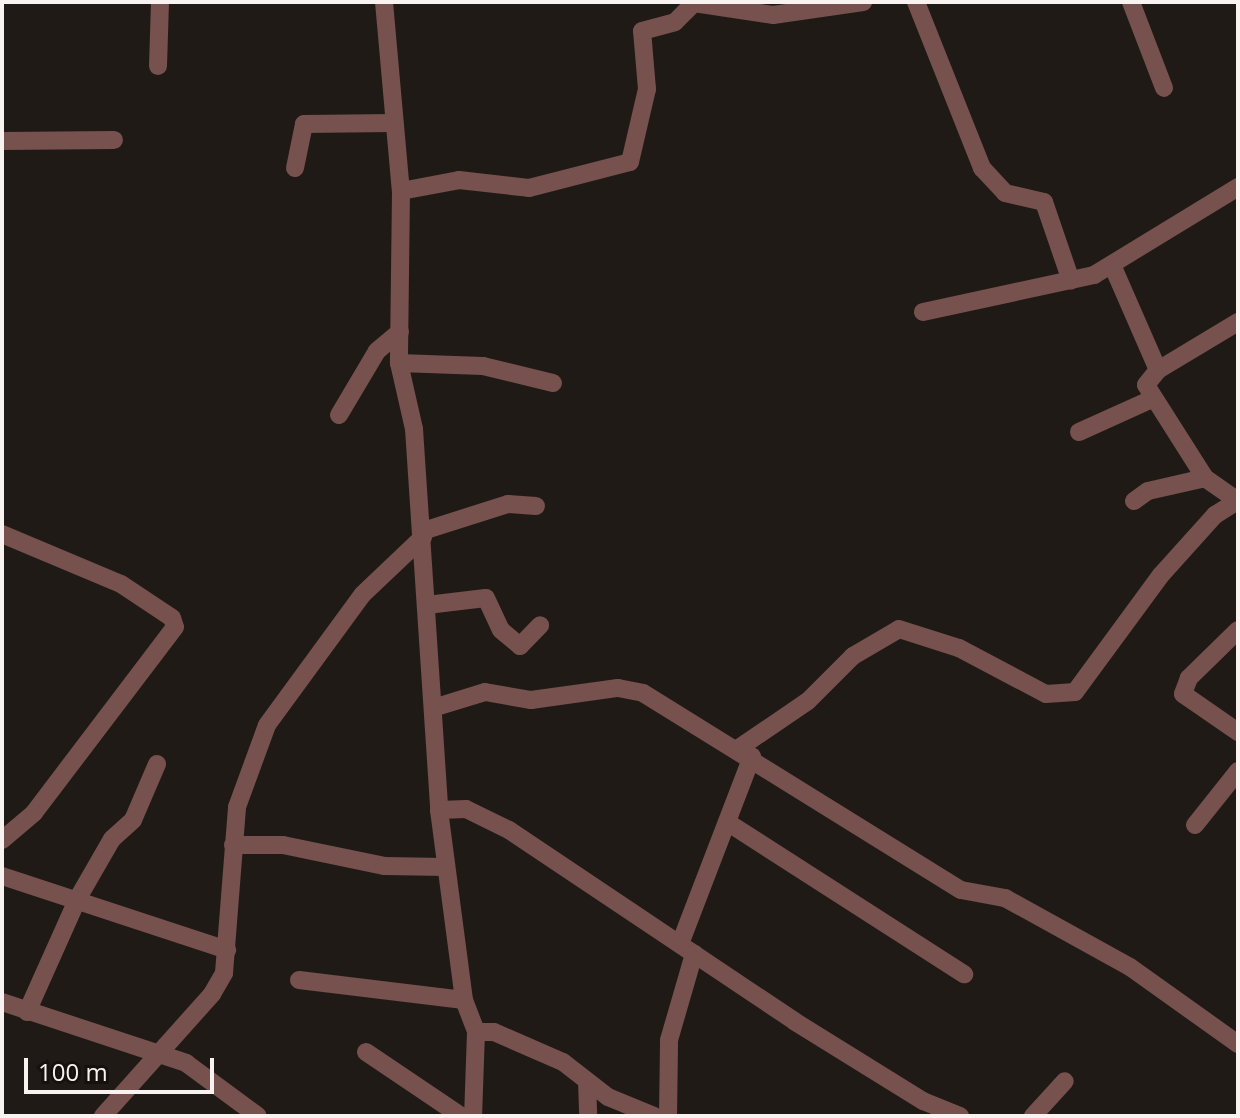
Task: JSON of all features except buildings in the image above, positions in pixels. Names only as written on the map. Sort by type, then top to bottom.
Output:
[{"type":"street","points":[[158,66],[160,2]]},
{"type":"street","points":[[384,2],[392,123],[401,191],[399,363],[414,429],[439,810],[464,1000],[476,1032],[473,1116]]},
{"type":"street","points":[[401,191],[459,180],[529,188],[630,162],[647,89],[642,31],[675,22],[694,3],[749,7],[773,15],[863,2]]},
{"type":"street","points":[[916,2],[982,168],[1005,193],[1044,202],[1071,281]]},
{"type":"street","points":[[1131,2],[1164,88]]},
{"type":"street","points":[[295,168],[304,124],[392,123]]},
{"type":"street","points":[[2,141],[114,140]]},
{"type":"street","points":[[923,312],[1071,281],[1113,267],[1238,187]]},
{"type":"street","points":[[1113,267],[1158,370]]},
{"type":"street","points":[[668,1116],[669,1040],[687,949],[746,752],[808,701],[853,656],[899,629],[959,648],[1046,694],[1075,692],[1161,575],[1215,515],[1238,501],[1205,478],[1176,428],[1150,400],[1146,385],[1158,370],[1238,322]]},
{"type":"street","points":[[339,415],[377,351],[400,332]]},
{"type":"street","points":[[399,363],[483,366],[553,383]]},
{"type":"street","points":[[1079,432],[1150,400]]},
{"type":"street","points":[[1134,501],[1148,491],[1205,478]]},
{"type":"street","points":[[103,1116],[155,1054],[212,994],[227,950],[233,845],[250,763],[291,686],[363,594],[423,534],[508,504],[536,506]]},
{"type":"street","points":[[2,534],[121,584],[172,618],[175,627],[34,813],[2,840]]},
{"type":"street","points":[[427,605],[486,598],[501,630],[520,646],[540,625]]},
{"type":"street","points":[[1238,630],[1189,678],[1183,694],[1238,732]]},
{"type":"street","points":[[433,708],[485,692],[556,700],[618,688],[643,693],[746,752],[961,890],[1005,898],[1130,967],[1238,1044]]},
{"type":"street","points":[[27,1012],[78,898],[112,839],[133,820],[157,764]]},
{"type":"street","points":[[1195,825],[1238,771]]},
{"type":"street","points":[[439,810],[466,809],[509,830],[910,1093],[960,1116]]},
{"type":"street","points":[[727,822],[964,974]]},
{"type":"street","points":[[233,845],[283,845],[384,866],[446,867]]},
{"type":"street","points":[[2,876],[34,891],[78,898],[227,950]]},
{"type":"street","points":[[299,980],[464,1000]]},
{"type":"street","points":[[2,1002],[186,1063],[258,1116]]},
{"type":"street","points":[[476,1032],[511,1039],[654,1116]]},
{"type":"street","points":[[176,1034],[186,1063]]},
{"type":"street","points":[[366,1052],[461,1116]]},
{"type":"street","points":[[587,1081],[588,1116]]},
{"type":"street","points":[[1033,1116],[1065,1081]]}]
